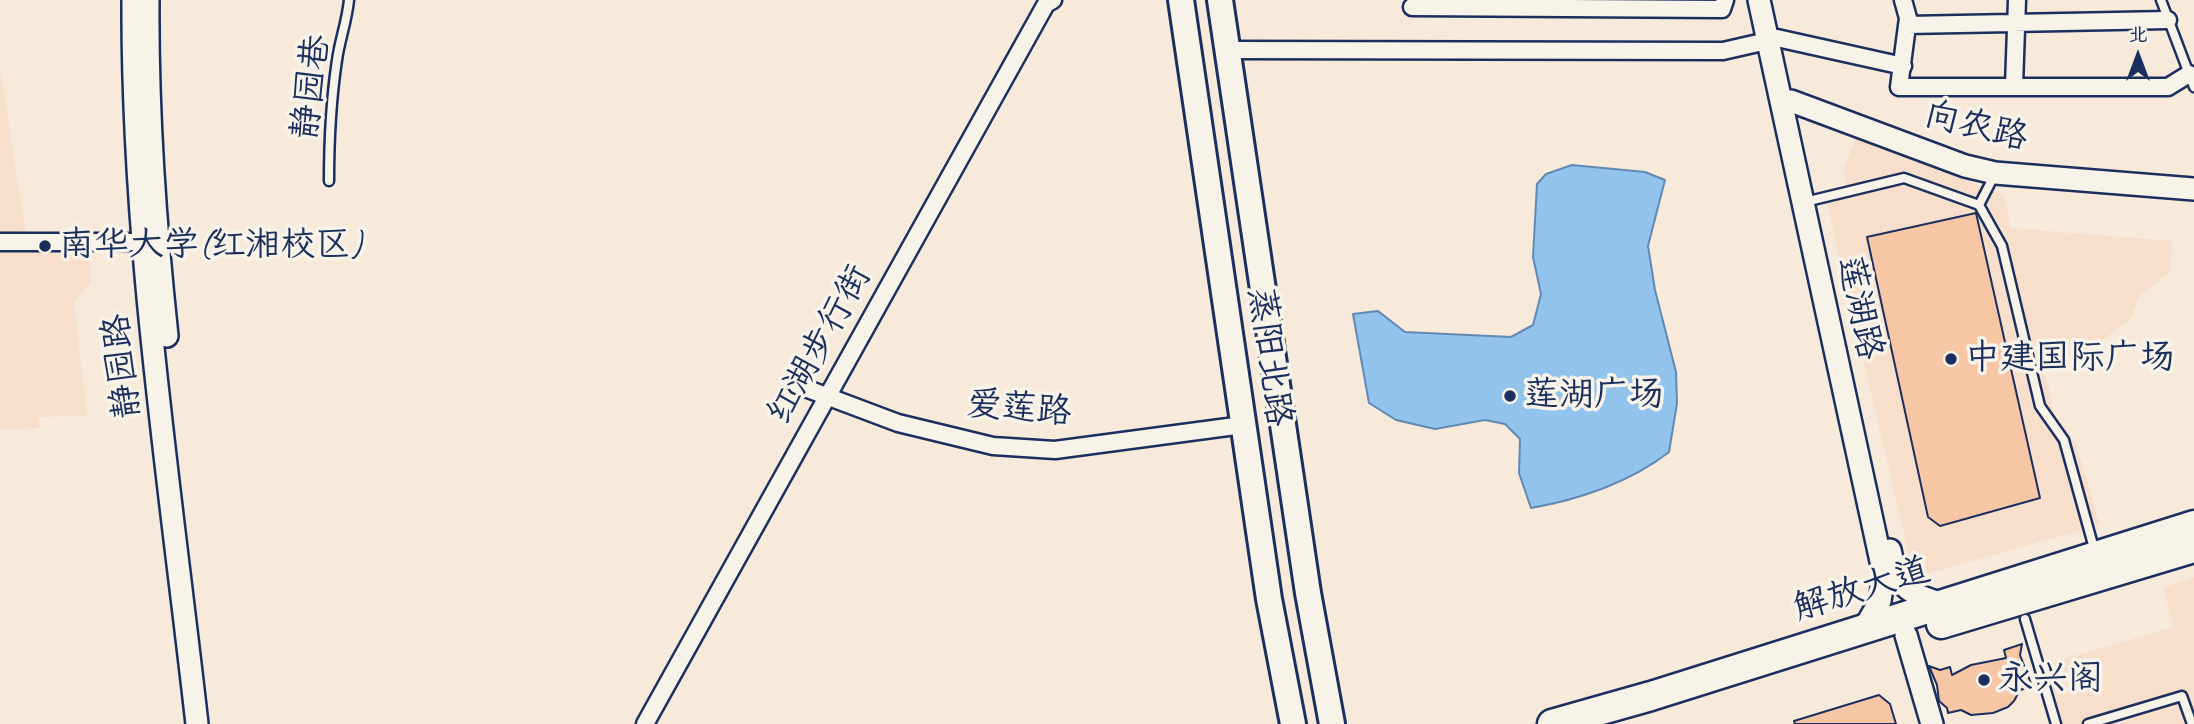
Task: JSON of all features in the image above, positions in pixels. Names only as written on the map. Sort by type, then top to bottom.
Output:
[{"type":"highway","name":"解放大道","points":[[1552,724],[1651,696],[2194,526]]},
{"type":"highway","name":"解放大道","points":[[1614,724],[2194,548]]},
{"type":"main road","name":"蒸阳北路","points":[[1181,0],[1269,599],[1293,724]]},
{"type":"main road","name":"蒸阳北路","points":[[1220,0],[1306,580],[1332,724]]},
{"type":"street","name":"静园路","points":[[133,0],[133,79],[142,242],[197,724]]},
{"type":"street","name":"静园路","points":[[148,0],[147,78],[157,240],[209,724]]},
{"type":"street","name":"红湖步行街","points":[[645,724],[1046,4],[1054,0]]},
{"type":"street","points":[[1412,7],[1721,9],[1725,0]]},
{"type":"street","name":"莲湖路","points":[[1759,0],[1791,101],[1895,573],[1913,595],[1942,604]]},
{"type":"street","name":"莲湖路","points":[[1769,0],[1772,39],[1884,575],[1880,601],[1865,627]]},
{"type":"street","points":[[2014,86],[2017,0]]},
{"type":"street","points":[[1897,1],[1908,18],[1899,87],[2168,87],[2192,81]]},
{"type":"street","points":[[1908,25],[2168,20]]},
{"type":"street","points":[[1228,50],[1723,51],[1772,39],[1903,65]]},
{"type":"street","name":"向农路","points":[[1791,101],[1965,166],[1995,173],[2194,189]]},
{"type":"street","points":[[0,242],[142,242]]},
{"type":"street","name":"爱莲路","points":[[797,385],[898,423],[993,446],[1055,450],[1243,425]]},
{"type":"street","points":[[1906,635],[1932,724]]},
{"type":"lane","name":"静园巷","points":[[329,181],[329,126],[337,57],[348,16],[349,0]]},
{"type":"lane","points":[[2161,0],[2192,81]]},
{"type":"lane","points":[[1979,205],[1995,173]]},
{"type":"lane","points":[[1813,200],[1904,178],[1979,205],[2002,246],[2040,406],[2064,440],[2096,556]]},
{"type":"lane","points":[[2025,618],[2056,724]]},
{"type":"lane","points":[[2088,724],[2182,695],[2192,724]]},
{"type":"shaded area","name":"南华大学(红湘校区)","points":[[0,66],[26,236],[89,238],[91,283],[74,302],[87,416],[39,417],[39,428],[0,430]]},
{"type":"shaded area","points":[[1856,138],[2004,195],[2011,228],[2172,241],[2171,271],[2139,297],[2130,320],[2092,348],[2043,364],[2055,416],[2076,444],[2100,525],[1926,574],[1911,564],[1824,191],[1846,187],[1843,170]]},
{"type":"shaded area","points":[[2194,577],[2194,724],[2060,724],[2043,665],[2174,627],[2163,588]]},
{"type":"water","points":[[1572,165],[1645,172],[1665,180],[1648,246],[1655,290],[1676,372],[1677,403],[1669,452],[1654,463],[1603,488],[1531,508],[1519,473],[1520,439],[1505,424],[1485,420],[1435,429],[1396,420],[1369,403],[1353,314],[1378,311],[1405,332],[1511,337],[1533,325],[1541,294],[1533,257],[1537,184],[1546,174]]},
{"type":"building","name":"中建国际广场","points":[[1976,213],[2040,498],[1940,526],[1928,517],[1867,237]]},
{"type":"building","name":"永兴阁","points":[[2022,644],[2020,655],[2032,686],[2020,690],[2008,707],[1993,713],[1971,715],[1961,710],[1948,713],[1947,708],[1939,701],[1937,685],[1929,666],[1940,670],[1950,667],[1952,675],[1971,665],[2006,658],[2004,650]]},
{"type":"building","points":[[1879,695],[1890,704],[1896,724],[1795,724],[1794,721]]},
{"type":"place","name":"南华大学(红湘校区)","points":[[45,246]]},
{"type":"place","name":"中建国际广场","points":[[1951,359]]},
{"type":"place","name":"莲湖广场","points":[[1510,396]]},
{"type":"place","name":"永兴阁","points":[[1984,680]]}]
